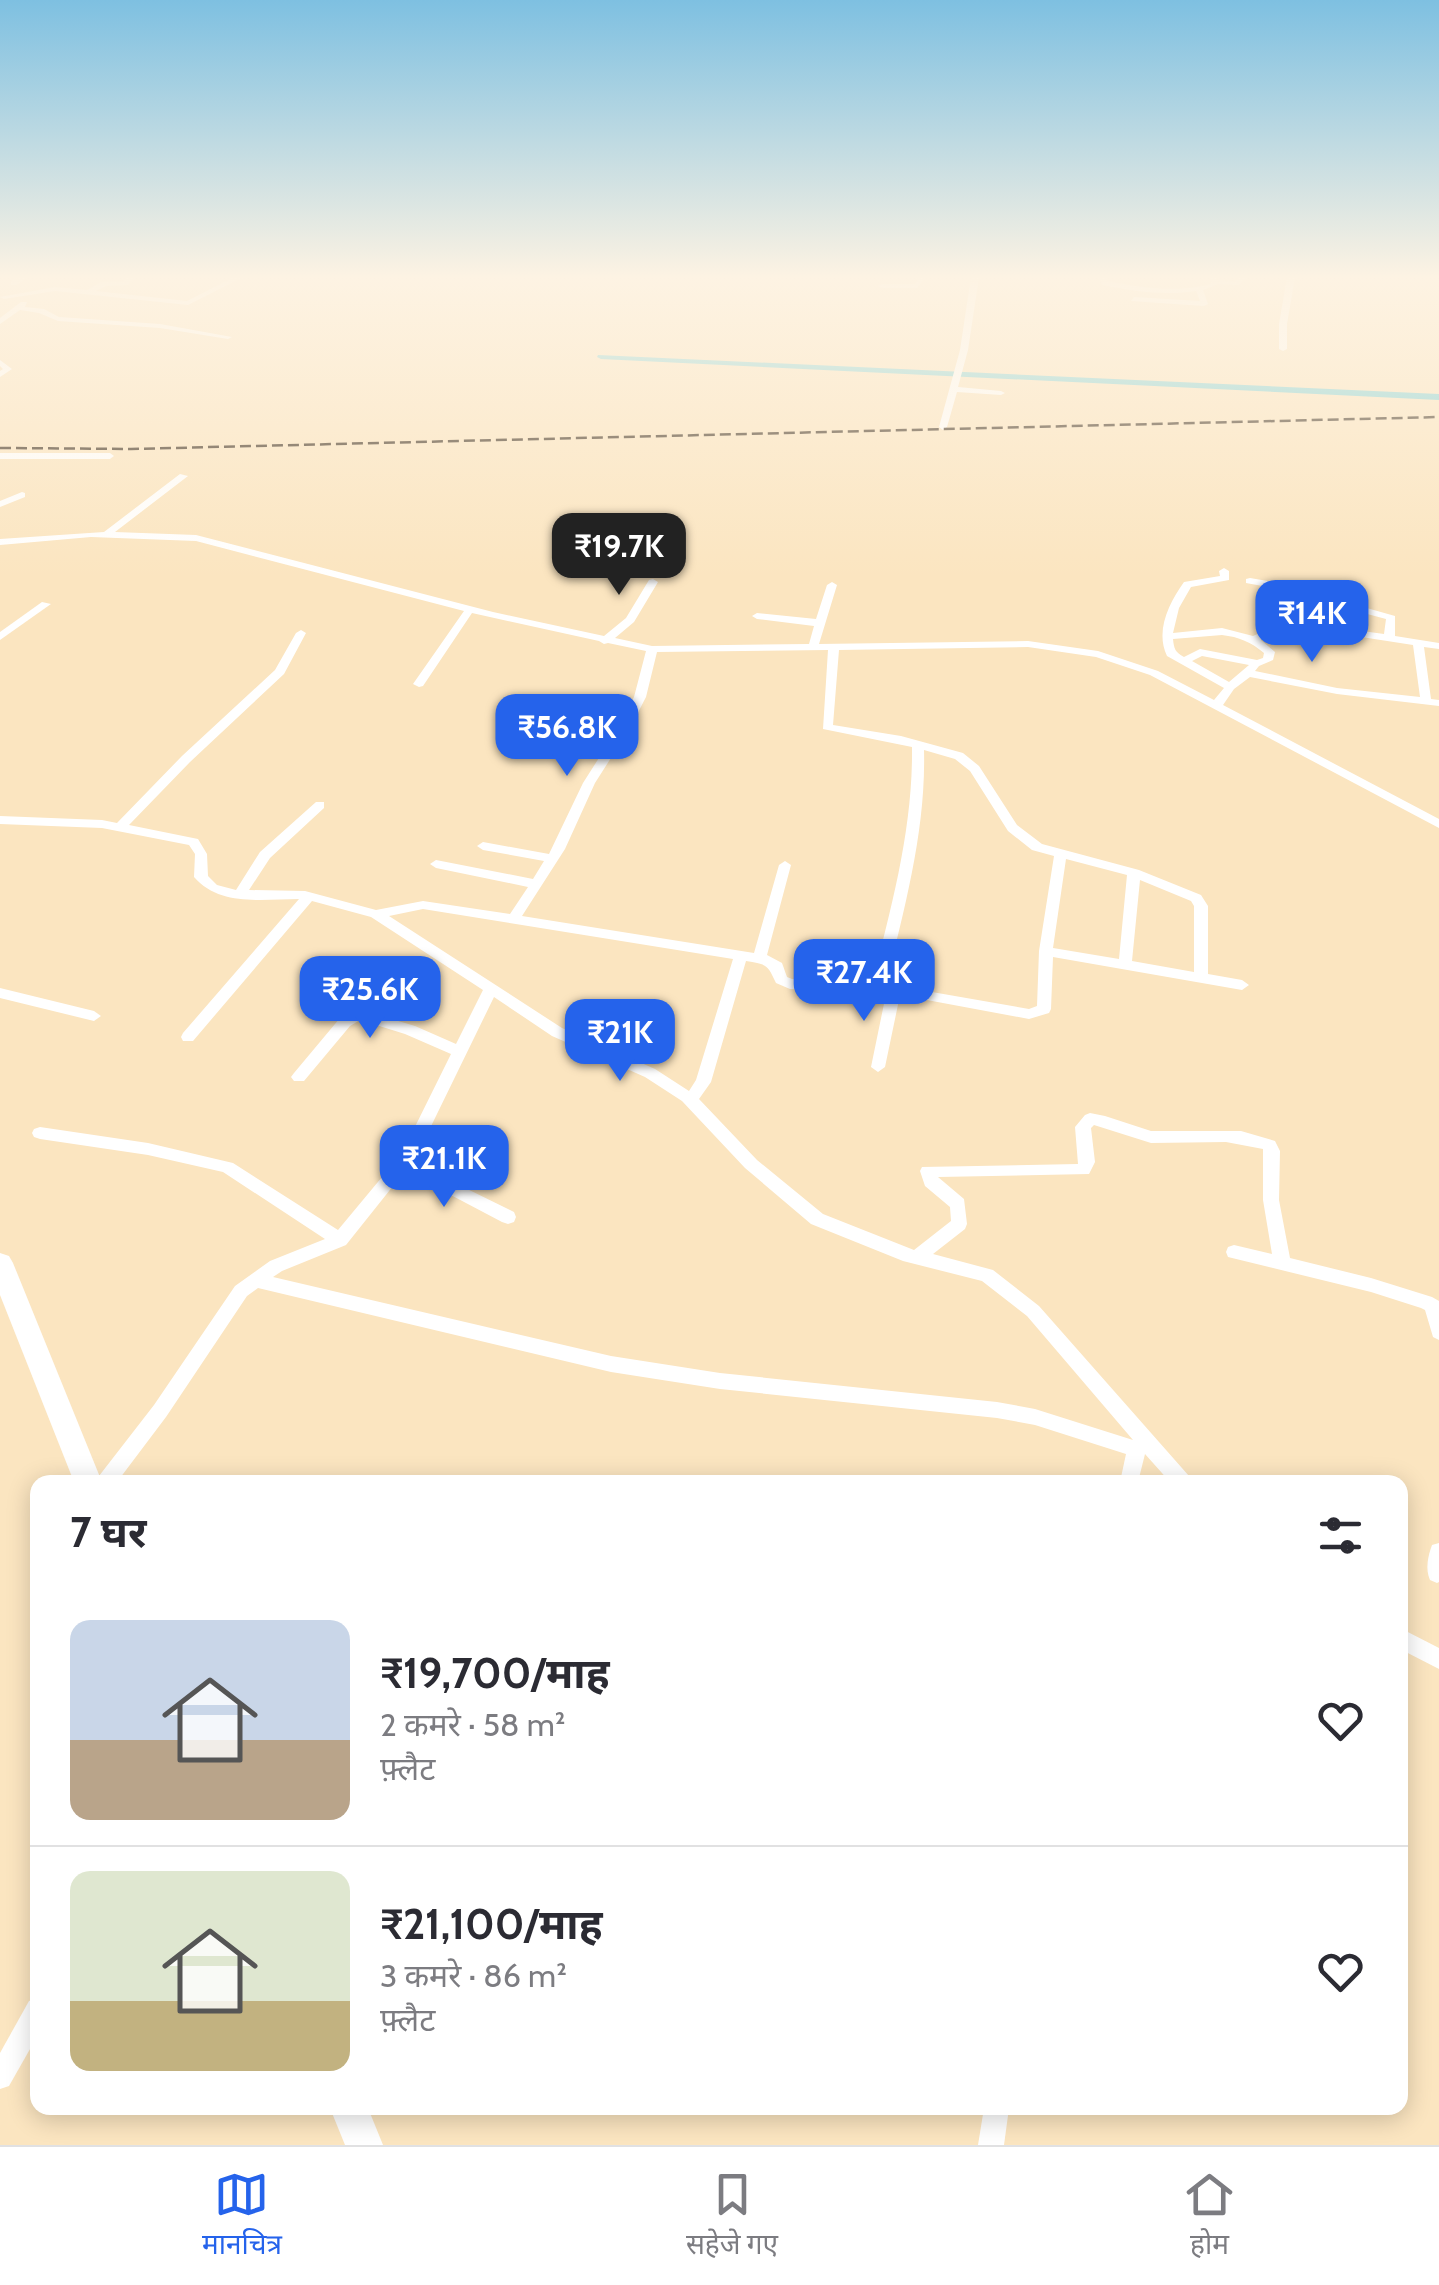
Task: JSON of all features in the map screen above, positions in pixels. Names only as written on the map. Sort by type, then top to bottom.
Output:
[{"type":"main road","points":[[0,1263],[85,1475]]},
{"type":"main road","points":[[352,2115],[364,2145]]},
{"type":"street","points":[[943,426],[956,377]]},
{"type":"street","points":[[952,389],[1000,393]]},
{"type":"street","points":[[0,456],[110,456]]},
{"type":"street","points":[[111,531],[184,476]]},
{"type":"street","points":[[0,504],[22,495]]},
{"type":"street","points":[[0,542],[111,531],[196,538],[470,609],[652,649],[1028,644],[1098,654],[1154,673],[1439,824]]},
{"type":"street","points":[[1224,571],[1225,578],[1186,585],[1174,600],[1167,650],[1230,687]]},
{"type":"street","points":[[607,639],[630,620],[652,582]]},
{"type":"street","points":[[1250,582],[1338,596],[1345,605],[1386,615],[1391,618],[1389,639]]},
{"type":"street","points":[[813,645],[832,586]]},
{"type":"street","points":[[0,637],[46,604]]},
{"type":"street","points":[[419,684],[470,609]]},
{"type":"street","points":[[758,616],[820,624]]},
{"type":"street","points":[[1168,637],[1221,628],[1270,652],[1266,662],[1230,687],[1216,706]]},
{"type":"street","points":[[1252,640],[1264,632],[1302,630],[1325,634]]},
{"type":"street","points":[[122,826],[186,759],[280,672],[301,633]]},
{"type":"street","points":[[1355,633],[1439,646]]},
{"type":"street","points":[[1184,661],[1200,652],[1337,691],[1433,702],[1418,643]]},
{"type":"street","points":[[834,647],[827,727],[919,756],[968,762],[1012,828],[1037,847],[1134,873],[1199,901],[1202,977]]},
{"type":"street","points":[[513,920],[553,859],[589,783],[640,697],[652,649]]},
{"type":"street","points":[[878,1068],[886,989],[912,839],[919,756]]},
{"type":"street","points":[[239,894],[265,855],[320,805]]},
{"type":"street","points":[[0,820],[122,826],[194,842],[200,848],[204,882],[220,892],[310,896],[376,914],[557,1032],[650,1073],[690,1100],[750,1164],[805,1212],[830,1226],[916,1258],[976,1271],[1009,1289],[1033,1311],[1141,1446],[1174,1475]]},
{"type":"street","points":[[482,846],[553,859]]},
{"type":"street","points":[[376,914],[423,905],[636,936],[774,962],[784,982],[886,989],[1036,1015],[1044,1009],[1046,951],[1060,856]]},
{"type":"street","points":[[436,864],[536,884]]},
{"type":"street","points":[[759,959],[785,866]]},
{"type":"street","points":[[1125,966],[1134,873]]},
{"type":"street","points":[[188,1037],[310,896]]},
{"type":"street","points":[[1046,951],[1242,985]]},
{"type":"street","points":[[690,1100],[703,1082],[742,956]]},
{"type":"street","points":[[111,1475],[160,1411],[240,1291],[276,1266],[340,1240],[408,1156],[490,990]]},
{"type":"street","points":[[0,993],[94,1016]]},
{"type":"street","points":[[299,1077],[345,1022],[358,1014],[410,1030],[457,1051]]},
{"type":"street","points":[[916,1258],[959,1224],[958,1204],[931,1182],[928,1171],[1083,1170],[1087,1162],[1084,1127],[1090,1120],[1099,1119],[1144,1136],[1220,1138],[1268,1145],[1272,1151],[1271,1200],[1282,1262]]},
{"type":"street","points":[[40,1133],[148,1149],[227,1168],[340,1240]]},
{"type":"street","points":[[408,1156],[453,1189],[508,1218]]},
{"type":"street","points":[[1234,1252],[1372,1285],[1436,1307],[1439,1332]]},
{"type":"street","points":[[254,1280],[612,1364],[720,1381],[997,1410],[1141,1446]]},
{"type":"street","points":[[1132,1475],[1141,1446]]},
{"type":"street","points":[[1436,1574],[1439,1552]]},
{"type":"street","points":[[1408,1642],[1439,1659]]},
{"type":"street","points":[[0,2077],[30,2024]]},
{"type":"street","points":[[991,2145],[996,2115]]},
{"type":"waterway","points":[[1022,377],[1439,397]]},
{"type":"railway","points":[[0,448],[131,449],[1439,417]]}]
